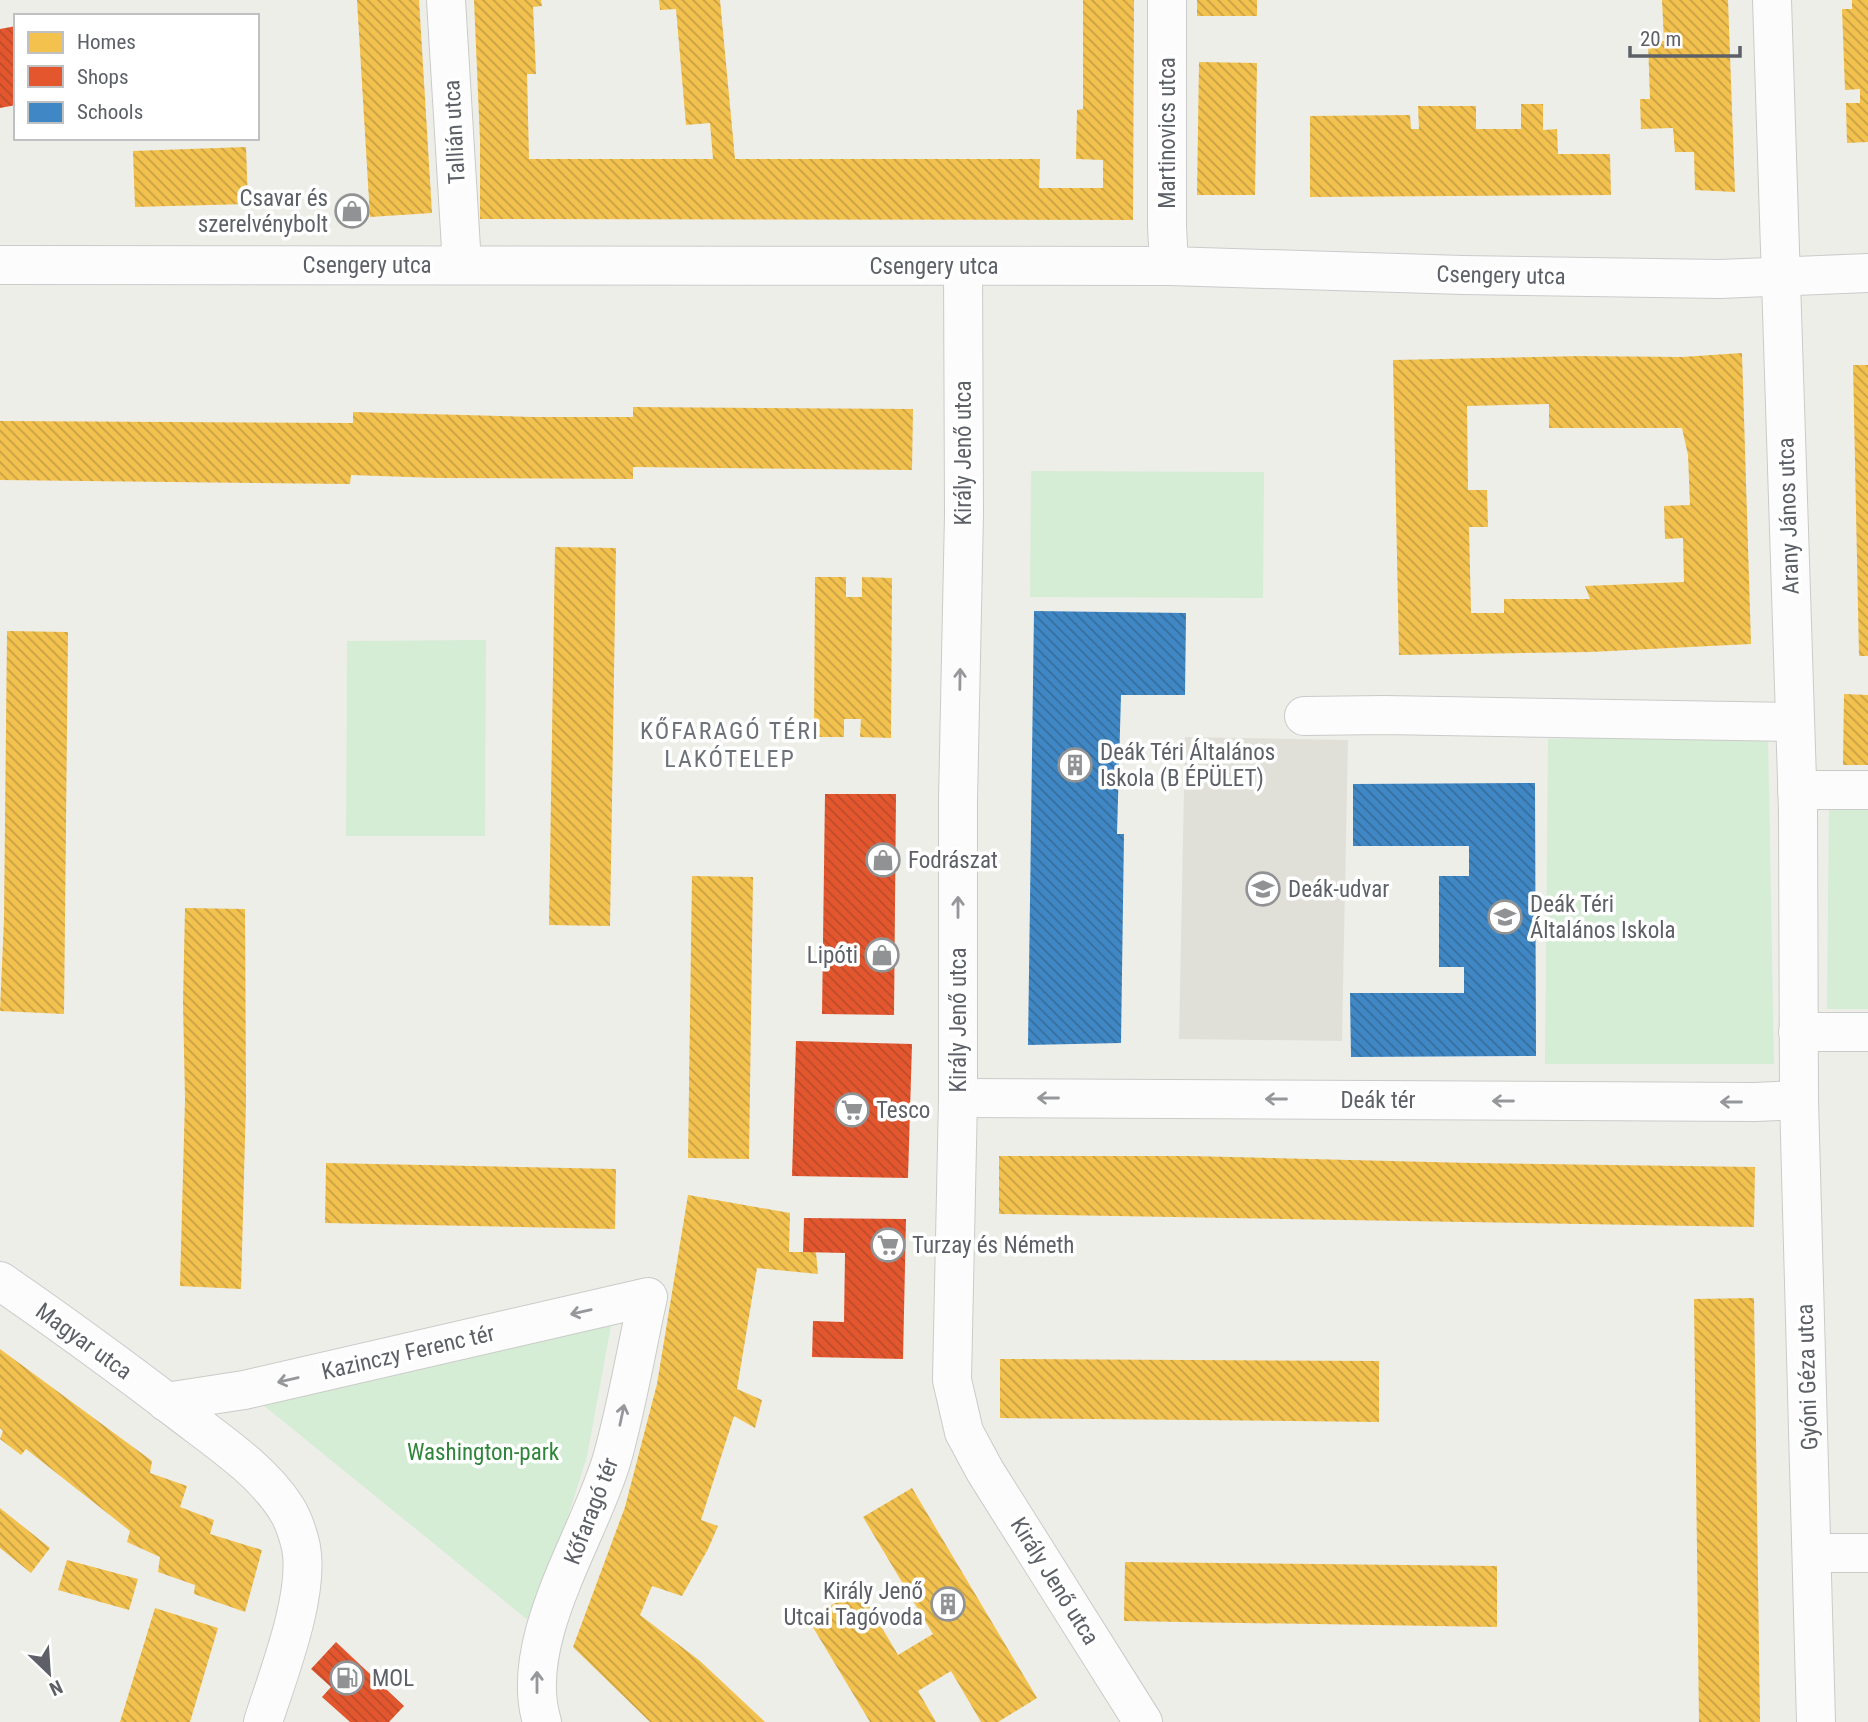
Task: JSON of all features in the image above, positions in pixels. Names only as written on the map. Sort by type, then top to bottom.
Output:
[{"type":"street","name":"Tallián utca","points":[[446,0],[462,265]]},
{"type":"street","name":"Martinovics utca","points":[[1167,0],[1169,266]]},
{"type":"street","name":"Arany János utca","points":[[1772,0],[1797,790],[1798,1032]]},
{"type":"street","name":"Csengery utca","points":[[0,265],[1169,266],[1720,279],[1868,273]]},
{"type":"street","name":"Király Jenő utca","points":[[963,266],[964,514],[952,1380],[964,1432],[985,1471],[1143,1722]]},
{"type":"street","points":[[1304,716],[1794,722]]},
{"type":"street","points":[[1797,790],[1868,790]]},
{"type":"street","points":[[1798,1032],[1868,1032]]},
{"type":"street","name":"Gyóni Géza utca","points":[[1798,1032],[1816,1722]]},
{"type":"street","name":"Deák tér","points":[[958,1098],[1741,1102],[1799,1100]]},
{"type":"street","name":"Magyar utca","points":[[0,1281],[166,1402]]},
{"type":"street","name":"Kazinczy Ferenc tér","points":[[166,1402],[244,1390],[648,1297]]},
{"type":"street","name":"Kőfaragó tér","points":[[542,1722],[537,1707],[536,1676],[541,1641],[612,1460],[648,1297]]},
{"type":"street","points":[[166,1402],[237,1455],[285,1507],[296,1528],[302,1563],[296,1612],[263,1722]]},
{"type":"street","points":[[1812,1553],[1868,1553]]},
{"type":"shaded area","name":"Deák-udvar","points":[[1185,737],[1348,740],[1342,1041],[1179,1039]]},
{"type":"green space","points":[[1031,471],[1264,472],[1263,598],[1030,597]]},
{"type":"green space","points":[[486,640],[485,836],[346,836],[347,641]]},
{"type":"green space","points":[[1768,734],[1774,1064],[1545,1064],[1548,739]]},
{"type":"green space","points":[[1829,796],[1868,797],[1868,1009],[1827,1009]]},
{"type":"green space","name":"Washington-park","points":[[612,1320],[587,1456],[534,1625],[257,1400]]},
{"type":"building: Homes","points":[[357,0],[419,0],[432,213],[370,217]]},
{"type":"building: Homes","points":[[474,0],[541,0],[542,6],[533,7],[536,74],[527,74],[529,159],[713,159],[710,123],[686,125],[676,9],[660,10],[659,0],[720,0],[735,159],[1040,159],[1039,188],[1103,188],[1103,160],[1076,159],[1077,110],[1083,109],[1083,0],[1134,0],[1133,220],[480,219],[480,140]]},
{"type":"building: Homes","points":[[1197,0],[1257,0],[1257,16],[1197,16]]},
{"type":"building: Homes","points":[[1662,0],[1728,0],[1735,192],[1695,190],[1694,152],[1675,152],[1673,128],[1641,129],[1640,99],[1650,99],[1648,41],[1664,41]]},
{"type":"building: Homes","points":[[1852,0],[1868,0],[1868,142],[1847,143],[1846,103],[1860,103],[1860,89],[1845,90],[1842,9],[1852,9]]},
{"type":"building: Homes","points":[[1199,62],[1257,63],[1255,195],[1197,195]]},
{"type":"building: Homes","points":[[1521,104],[1543,104],[1543,130],[1557,129],[1558,154],[1610,154],[1611,195],[1310,197],[1310,116],[1410,115],[1411,129],[1419,129],[1418,106],[1476,106],[1476,129],[1521,129]]},
{"type":"building: Homes","points":[[246,147],[248,204],[135,207],[133,151]]},
{"type":"building: Homes","points":[[1742,353],[1751,644],[1590,652],[1399,655],[1393,360],[1682,357]],"holes":[[[1549,404],[1549,428],[1682,428],[1688,455],[1690,505],[1664,506],[1665,539],[1683,538],[1684,582],[1585,586],[1590,599],[1504,599],[1504,613],[1471,613],[1469,527],[1488,527],[1487,490],[1468,490],[1467,406]]]},
{"type":"building: Homes","points":[[1853,365],[1868,365],[1868,656],[1859,656]]},
{"type":"building: Homes","points":[[633,407],[913,409],[912,470],[633,467],[633,479],[351,475],[350,484],[0,480],[0,421],[353,423],[353,412],[633,417]]},
{"type":"building: Homes","points":[[555,547],[616,548],[610,926],[549,925]]},
{"type":"building: Homes","points":[[815,577],[846,577],[846,597],[862,597],[862,577],[892,578],[891,738],[860,737],[861,719],[844,719],[844,737],[814,737]]},
{"type":"building: Homes","points":[[7,631],[68,632],[64,1014],[0,1011],[4,919]]},
{"type":"building: Homes","points":[[1844,694],[1868,695],[1868,765],[1843,765]]},
{"type":"building: Homes","points":[[692,876],[753,877],[749,1159],[688,1158]]},
{"type":"building: Homes","points":[[185,908],[245,909],[246,1100],[241,1289],[180,1286],[185,1099]]},
{"type":"building: Homes","points":[[999,1156],[1190,1156],[1755,1167],[1754,1227],[999,1214]]},
{"type":"building: Homes","points":[[326,1163],[616,1169],[615,1229],[325,1223]]},
{"type":"building: Homes","points":[[688,1195],[790,1213],[789,1252],[816,1252],[818,1274],[757,1268],[737,1389],[762,1400],[755,1428],[734,1416],[701,1520],[718,1526],[682,1596],[652,1586],[640,1615],[700,1661],[765,1722],[650,1722],[573,1647],[625,1507],[657,1384]]},
{"type":"building: Homes","points":[[1754,1298],[1760,1722],[1699,1722],[1694,1299]]},
{"type":"building: Homes","points":[[0,1349],[152,1461],[150,1473],[187,1486],[180,1507],[214,1520],[210,1534],[262,1550],[245,1612],[194,1594],[195,1585],[158,1572],[160,1557],[127,1542],[130,1531],[26,1449],[21,1455],[0,1439],[3,1431],[0,1428]]},
{"type":"building: Homes","points":[[1000,1359],[1379,1361],[1379,1422],[1000,1418]]},
{"type":"building: Homes","name":"Király Jenő Utcai Tagóvoda","points":[[912,1488],[1037,1698],[998,1722],[981,1722],[951,1671],[918,1691],[936,1722],[870,1722],[808,1619],[859,1589],[898,1655],[933,1634],[863,1517]]},
{"type":"building: Homes","points":[[0,1508],[50,1548],[31,1573],[0,1548]]},
{"type":"building: Homes","points":[[67,1560],[138,1579],[129,1610],[58,1590]]},
{"type":"building: Homes","points":[[1125,1562],[1497,1566],[1497,1627],[1124,1621]]},
{"type":"building: Homes","points":[[155,1608],[218,1628],[190,1722],[120,1722]]},
{"type":"building: Shops","points":[[14,26],[14,105],[0,108],[0,29]]},
{"type":"building: Shops","points":[[825,794],[896,794],[894,1015],[822,1014]]},
{"type":"building: Shops","name":"Tesco","points":[[796,1041],[912,1044],[908,1178],[792,1176]]},
{"type":"building: Shops","points":[[804,1218],[906,1219],[903,1359],[812,1357],[813,1321],[844,1322],[845,1253],[803,1252]]},
{"type":"building: Shops","name":"MOL","points":[[336,1642],[404,1706],[389,1722],[350,1722],[322,1697],[331,1687],[311,1669]]},
{"type":"building: Schools","name":"Deák Téri Általános Iskola (B ÉPÜLET)","points":[[1034,611],[1186,613],[1185,695],[1121,695],[1117,834],[1124,834],[1121,1043],[1028,1045]]},
{"type":"building: Schools","points":[[1535,783],[1536,1056],[1351,1057],[1350,993],[1464,993],[1464,967],[1439,967],[1439,876],[1469,876],[1469,846],[1353,846],[1353,784]]},
{"type":"place","name":"Csavar és szerelvénybolt","points":[[352,211]]},
{"type":"place","name":"Deák Téri Általános Iskola (B ÉPÜLET)","points":[[1075,765]]},
{"type":"place","name":"Fodrászat","points":[[883,860]]},
{"type":"place","name":"Deák-udvar","points":[[1263,889]]},
{"type":"place","name":"Deák Téri Általános Iskola","points":[[1505,917]]},
{"type":"place","name":"Lipóti","points":[[882,955]]},
{"type":"place","name":"Tesco","points":[[852,1110]]},
{"type":"place","name":"Turzay és Németh","points":[[888,1245]]},
{"type":"place","name":"Király Jenő Utcai Tagóvoda","points":[[948,1604]]},
{"type":"place","name":"MOL","points":[[347,1678]]},
{"type":"district","name":"KŐFARAGÓ TÉRI LAKÓTELEP","points":[[730,745]]}]
